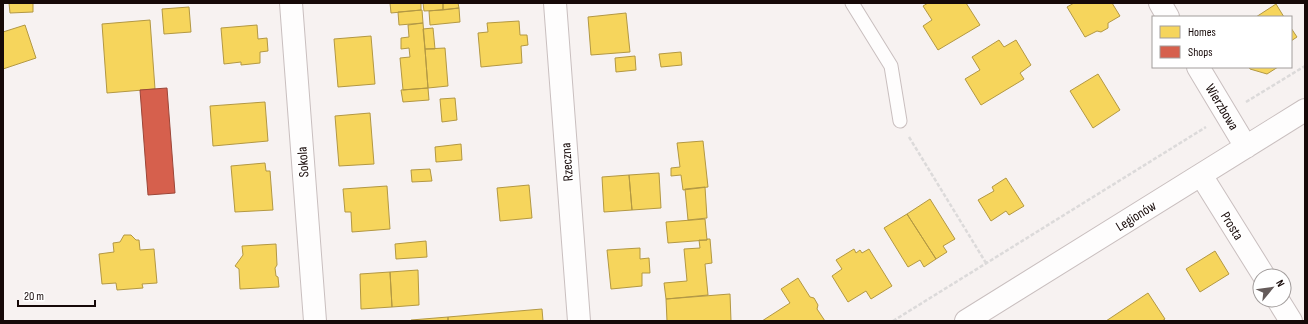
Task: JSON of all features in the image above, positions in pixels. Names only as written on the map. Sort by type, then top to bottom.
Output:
[{"type":"street","name":"Sokola","points":[[291,3],[315,321]]},
{"type":"street","name":"Rzeczna","points":[[555,3],[579,321]]},
{"type":"street","points":[[1160,3],[1167,16]]},
{"type":"street","name":"Wierzbowa","points":[[1199,68],[1246,147]]},
{"type":"street","name":"Legionów","points":[[966,321],[1305,110]]},
{"type":"street","name":"Prosta","points":[[1201,175],[1259,268]]},
{"type":"street","points":[[1283,308],[1291,321]]},
{"type":"lane","points":[[852,3],[891,66],[900,121]]},
{"type":"path","points":[[1241,105],[1305,66]]},
{"type":"path","points":[[900,121],[986,263]]},
{"type":"path","points":[[893,321],[1209,126]]},
{"type":"building: Homes","points":[[9,3],[33,3],[33,12],[10,13]]},
{"type":"building: Homes","points":[[390,3],[421,3],[421,10],[391,13]]},
{"type":"building: Homes","points":[[423,3],[443,3],[443,10],[424,11]]},
{"type":"building: Homes","points":[[443,3],[458,3],[459,8],[443,10]]},
{"type":"building: Homes","points":[[928,3],[966,3],[980,25],[938,50],[923,26],[932,20],[923,6]]},
{"type":"building: Homes","points":[[1074,3],[1112,3],[1120,16],[1108,23],[1108,28],[1101,32],[1097,31],[1085,37],[1067,7]]},
{"type":"building: Homes","points":[[1276,4],[1283,16],[1258,16]]},
{"type":"building: Homes","points":[[189,7],[191,32],[164,34],[162,9]]},
{"type":"building: Homes","points":[[459,8],[460,22],[430,25],[429,11]]},
{"type":"building: Homes","points":[[422,10],[423,23],[399,25],[398,12]]},
{"type":"building: Homes","points":[[626,13],[630,52],[591,55],[588,17]]},
{"type":"building: Homes","points":[[150,20],[155,89],[107,93],[102,24]]},
{"type":"building: Homes","points":[[519,21],[520,35],[527,35],[528,45],[521,46],[522,63],[481,67],[478,33],[488,32],[487,23]]},
{"type":"building: Homes","points":[[423,23],[428,88],[403,90],[400,58],[410,57],[409,48],[401,49],[401,38],[409,37],[408,25]]},
{"type":"building: Homes","points":[[25,25],[36,58],[3,69],[3,32]]},
{"type":"building: Homes","points":[[257,25],[258,39],[267,38],[268,51],[260,52],[260,63],[241,65],[241,62],[224,64],[221,28]]},
{"type":"building: Homes","points":[[433,28],[435,49],[425,49],[423,29]]},
{"type":"building: Homes","points":[[1292,30],[1297,37],[1292,40]]},
{"type":"building: Homes","points":[[371,36],[375,84],[338,87],[334,39]]},
{"type":"building: Homes","points":[[999,40],[1004,47],[1016,40],[1031,65],[1020,73],[1024,79],[981,105],[965,79],[980,70],[972,57]]},
{"type":"building: Homes","points":[[445,48],[448,86],[428,88],[425,49]]},
{"type":"building: Homes","points":[[681,52],[682,65],[661,67],[659,54]]},
{"type":"building: Homes","points":[[635,56],[636,70],[616,72],[615,58]]},
{"type":"building: Homes","points":[[1250,68],[1276,68],[1267,74]]},
{"type":"building: Homes","points":[[1098,74],[1120,110],[1093,128],[1070,91]]},
{"type":"building: Homes","points":[[428,88],[429,100],[403,102],[401,90]]},
{"type":"building: Homes","points":[[455,98],[457,120],[442,122],[440,99]]},
{"type":"building: Homes","points":[[265,102],[268,141],[213,146],[210,106]]},
{"type":"building: Homes","points":[[370,113],[374,164],[339,166],[335,116]]},
{"type":"building: Homes","points":[[703,141],[708,187],[683,190],[681,175],[671,176],[671,168],[680,167],[677,143]]},
{"type":"building: Homes","points":[[461,144],[462,160],[436,162],[435,147]]},
{"type":"building: Homes","points":[[265,163],[266,171],[270,171],[273,210],[235,212],[231,166]]},
{"type":"building: Homes","points":[[430,169],[432,181],[412,182],[411,170]]},
{"type":"building: Homes","points":[[659,173],[661,208],[632,210],[629,175]]},
{"type":"building: Homes","points":[[629,175],[632,210],[604,212],[602,177]]},
{"type":"building: Homes","points":[[1006,178],[1024,206],[1009,215],[1006,211],[991,221],[978,200],[994,191],[992,187]]},
{"type":"building: Homes","points":[[529,185],[532,218],[500,221],[497,188]]},
{"type":"building: Homes","points":[[387,186],[390,229],[352,232],[351,212],[345,212],[343,189]]},
{"type":"building: Homes","points":[[705,187],[707,218],[688,220],[685,189]]},
{"type":"building: Homes","points":[[930,199],[955,239],[943,246],[947,252],[936,259],[907,214]]},
{"type":"building: Homes","points":[[907,214],[936,259],[924,267],[920,260],[908,267],[884,228]]},
{"type":"building: Homes","points":[[705,219],[707,240],[668,243],[666,222]]},
{"type":"building: Homes","points":[[124,235],[131,235],[136,240],[139,240],[140,250],[154,249],[157,283],[142,284],[143,288],[117,290],[116,283],[102,284],[99,254],[114,252],[113,243],[120,242]]},
{"type":"building: Homes","points":[[710,239],[712,263],[705,264],[708,295],[666,299],[664,283],[687,281],[684,249],[700,248],[699,240]]},
{"type":"building: Homes","points":[[426,241],[427,257],[396,259],[395,244]]},
{"type":"building: Homes","points":[[276,244],[277,265],[275,268],[279,287],[240,289],[239,269],[235,266],[243,255],[242,246]]},
{"type":"building: Homes","points":[[640,248],[640,259],[649,258],[650,273],[642,273],[642,286],[611,289],[607,250]]},
{"type":"building: Homes","points":[[854,249],[856,253],[860,250],[862,253],[869,249],[892,286],[871,299],[866,291],[848,302],[832,276],[842,269],[836,260]]},
{"type":"building: Homes","points":[[1215,251],[1229,274],[1200,292],[1186,269]]},
{"type":"building: Homes","points":[[418,270],[419,305],[392,307],[390,272]]},
{"type":"building: Homes","points":[[390,272],[392,307],[361,309],[360,274]]},
{"type":"building: Homes","points":[[798,278],[810,297],[814,298],[818,305],[817,309],[825,321],[762,321],[790,303],[781,289]]},
{"type":"building: Homes","points":[[1148,293],[1165,319],[1162,321],[1106,321]]},
{"type":"building: Homes","points":[[730,294],[731,321],[667,321],[666,299]]},
{"type":"building: Homes","points":[[542,309],[543,321],[448,321],[448,317]]},
{"type":"building: Homes","points":[[448,317],[448,321],[411,321],[411,320]]},
{"type":"building: Shops","points":[[167,88],[175,193],[148,195],[140,90]]}]
